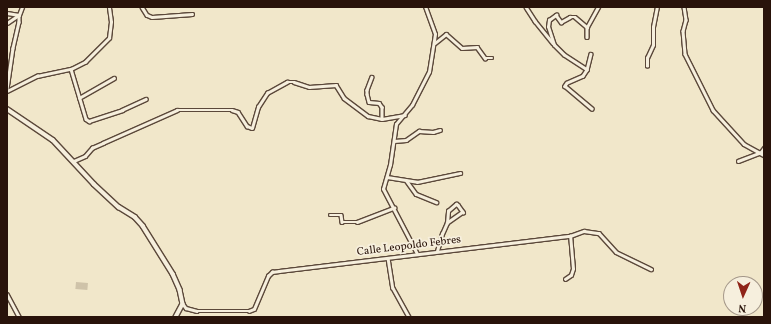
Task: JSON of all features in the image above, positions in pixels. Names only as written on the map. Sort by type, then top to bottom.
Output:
[{"type":"street","points":[[7,90],[13,48],[19,22],[19,15],[22,7]]},
{"type":"street","points":[[7,90],[37,76],[71,69],[85,62],[109,38],[111,22],[109,7]]},
{"type":"street","points":[[142,7],[147,15],[152,17],[192,14]]},
{"type":"street","points":[[417,254],[383,189],[394,142],[396,124],[425,84],[429,72],[436,34],[425,7]]},
{"type":"street","points":[[526,7],[554,45],[564,55],[587,70]]},
{"type":"street","points":[[587,37],[587,27],[598,7]]},
{"type":"street","points":[[647,66],[647,58],[653,45],[653,27],[657,7]]},
{"type":"street","points":[[684,7],[686,20],[683,31],[685,54],[710,105],[720,119],[744,144],[764,155]]},
{"type":"street","points":[[7,13],[19,15]]},
{"type":"street","points":[[7,23],[19,15]]},
{"type":"street","points":[[554,45],[548,27],[553,16],[556,15],[561,22],[570,17],[575,17],[587,27]]},
{"type":"street","points":[[435,44],[446,34],[462,48],[477,46],[485,58],[492,58]]},
{"type":"street","points":[[591,54],[587,70],[583,76],[567,83],[565,86],[592,109]]},
{"type":"street","points":[[71,69],[86,119],[93,121],[146,99]]},
{"type":"street","points":[[372,77],[367,94],[369,102],[379,103],[382,107],[382,119]]},
{"type":"street","points":[[79,98],[114,78]]},
{"type":"street","points":[[74,161],[85,156],[92,148],[177,110],[232,110],[238,112],[247,126],[252,128],[258,107],[267,93],[287,82],[294,82],[308,87],[336,85],[344,98],[355,108],[368,116],[382,119],[404,115]]},
{"type":"street","points":[[7,109],[53,140],[119,207],[135,217],[143,226],[180,290],[183,304],[176,317]]},
{"type":"street","points":[[394,142],[406,140],[419,131],[432,132],[440,130]]},
{"type":"street","points":[[738,161],[761,152],[764,148]]},
{"type":"street","points":[[387,177],[416,182],[460,173]]},
{"type":"street","points":[[405,180],[416,194],[436,202]]},
{"type":"street","points":[[437,251],[447,223],[448,210],[456,204],[458,205],[463,212],[447,223]]},
{"type":"street","points":[[330,215],[341,215],[342,222],[357,222],[394,208]]},
{"type":"street","name":"Calle Leopoldo Febres","points":[[183,304],[186,308],[197,311],[249,311],[254,309],[266,280],[272,272],[570,236],[584,231],[599,233],[616,252],[651,269]]},
{"type":"street","points":[[565,279],[571,275],[572,269],[570,236]]},
{"type":"street","points":[[388,258],[393,288],[409,317]]},
{"type":"street","points":[[7,294],[19,317]]},
{"type":"shaded area","points":[[76,282],[88,283],[87,290],[75,289]]}]
